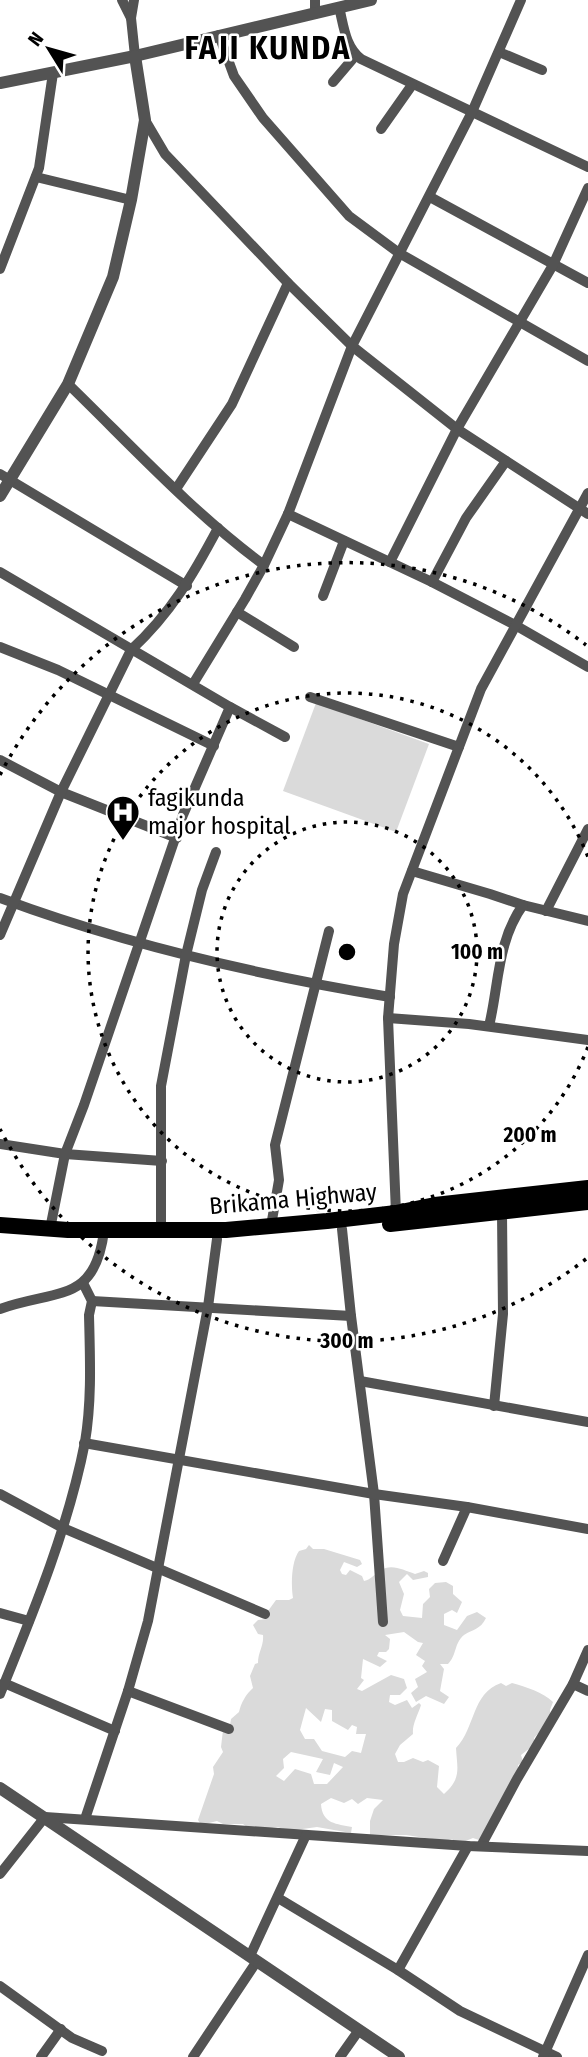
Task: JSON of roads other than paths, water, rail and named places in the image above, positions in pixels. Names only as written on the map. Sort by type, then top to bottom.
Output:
[{"type":"highway","name":"Brikama Highway","points":[[0,1235],[217,1239],[342,1229],[588,1188]]},
{"type":"highway","name":"Brikama Highway","points":[[0,1225],[103,1236],[161,1231],[226,1230],[396,1213],[502,1213],[588,1202]]},
{"type":"street","points":[[122,0],[131,18]]},
{"type":"street","points":[[0,496],[5,477],[68,384],[113,277],[131,200],[145,120],[131,18],[134,0]]},
{"type":"street","points":[[315,14],[316,0]]},
{"type":"street","points":[[0,83],[135,56],[371,0]]},
{"type":"street","points":[[192,684],[264,565],[288,514],[352,346],[472,112],[522,0]]},
{"type":"street","points":[[340,7],[346,39],[356,55],[412,85],[588,167]]},
{"type":"street","points":[[219,35],[234,76],[262,118],[349,216],[399,253],[588,361]]},
{"type":"street","points":[[499,52],[542,70]]},
{"type":"street","points":[[333,82],[356,55]]},
{"type":"street","points":[[0,269],[3,252],[36,177],[53,73]]},
{"type":"street","points":[[381,129],[412,85]]},
{"type":"street","points":[[145,120],[165,153],[288,284],[352,346],[457,429],[584,512]]},
{"type":"street","points":[[36,177],[131,200]]},
{"type":"street","points":[[390,562],[457,429],[553,265],[588,188]]},
{"type":"street","points":[[430,197],[588,283]]},
{"type":"street","points":[[176,489],[232,404],[288,284]]},
{"type":"street","points":[[68,384],[218,528],[264,565]]},
{"type":"street","points":[[432,582],[466,518],[506,461]]},
{"type":"street","points":[[5,477],[187,586]]},
{"type":"street","points":[[396,1213],[388,1018],[394,944],[402,894],[481,689],[515,625],[584,512],[588,493]]},
{"type":"street","points":[[288,514],[432,582],[588,667]]},
{"type":"street","points":[[0,935],[61,792],[131,650],[150,632],[187,586],[218,528]]},
{"type":"street","points":[[323,596],[344,541]]},
{"type":"street","points":[[0,572],[285,737]]},
{"type":"street","points":[[237,612],[294,647]]},
{"type":"street","points":[[0,647],[58,670],[214,746]]},
{"type":"street","points":[[310,696],[460,747]]},
{"type":"street","points":[[50,1229],[65,1154],[183,815],[230,707]]},
{"type":"street","points":[[0,761],[61,792],[177,838]]},
{"type":"street","points":[[546,911],[588,829]]},
{"type":"street","points":[[161,1231],[162,1086],[186,955],[202,890],[216,852]]},
{"type":"street","points":[[412,871],[523,905],[588,921]]},
{"type":"street","points":[[0,898],[138,943],[317,985],[390,998]]},
{"type":"street","points":[[489,1026],[495,999],[497,969],[513,919],[523,905]]},
{"type":"street","points":[[271,1226],[279,1180],[275,1145],[329,931]]},
{"type":"street","points":[[388,1018],[489,1026],[588,1040]]},
{"type":"street","points":[[0,1144],[65,1154],[162,1161]]},
{"type":"street","points":[[494,1406],[503,1314],[502,1213]]},
{"type":"street","points":[[342,1229],[374,1494],[383,1622]]},
{"type":"street","points":[[0,1309],[64,1293],[83,1283],[100,1257],[103,1236]]},
{"type":"street","points":[[85,1819],[128,1691],[148,1621],[208,1307],[217,1239]]},
{"type":"street","points":[[0,1694],[63,1528],[85,1443],[89,1408],[89,1315],[92,1301],[83,1283]]},
{"type":"street","points":[[92,1301],[351,1316]]},
{"type":"street","points":[[360,1381],[588,1422]]},
{"type":"street","points":[[85,1443],[588,1530]]},
{"type":"street","points":[[0,1494],[63,1528],[265,1614]]},
{"type":"street","points":[[443,1561],[467,1507]]},
{"type":"street","points":[[0,1613],[29,1621]]},
{"type":"street","points":[[481,1846],[573,1684],[588,1650]]},
{"type":"street","points":[[4,1683],[115,1731]]},
{"type":"street","points":[[573,1684],[588,1691]]},
{"type":"street","points":[[128,1691],[229,1729]]},
{"type":"street","points":[[0,1788],[399,2057]]},
{"type":"street","points":[[45,1816],[468,1846],[588,1851]]},
{"type":"street","points":[[0,1874],[45,1816]]},
{"type":"street","points":[[193,2057],[253,1959],[306,1835]]},
{"type":"street","points":[[398,1970],[468,1846]]},
{"type":"street","points":[[278,1898],[398,1970],[460,2011],[544,2055],[557,2057]]},
{"type":"street","points":[[544,2055],[588,1955]]},
{"type":"street","points":[[0,1986],[72,2038],[102,2051]]},
{"type":"street","points":[[41,2057],[61,2029]]},
{"type":"street","points":[[340,2057],[359,2030]]},
{"type":"place","name":"fagikunda major hospital","points":[[123,842]]},
{"type":"district","name":"FAJI KUNDA","points":[[268,48]]}]
